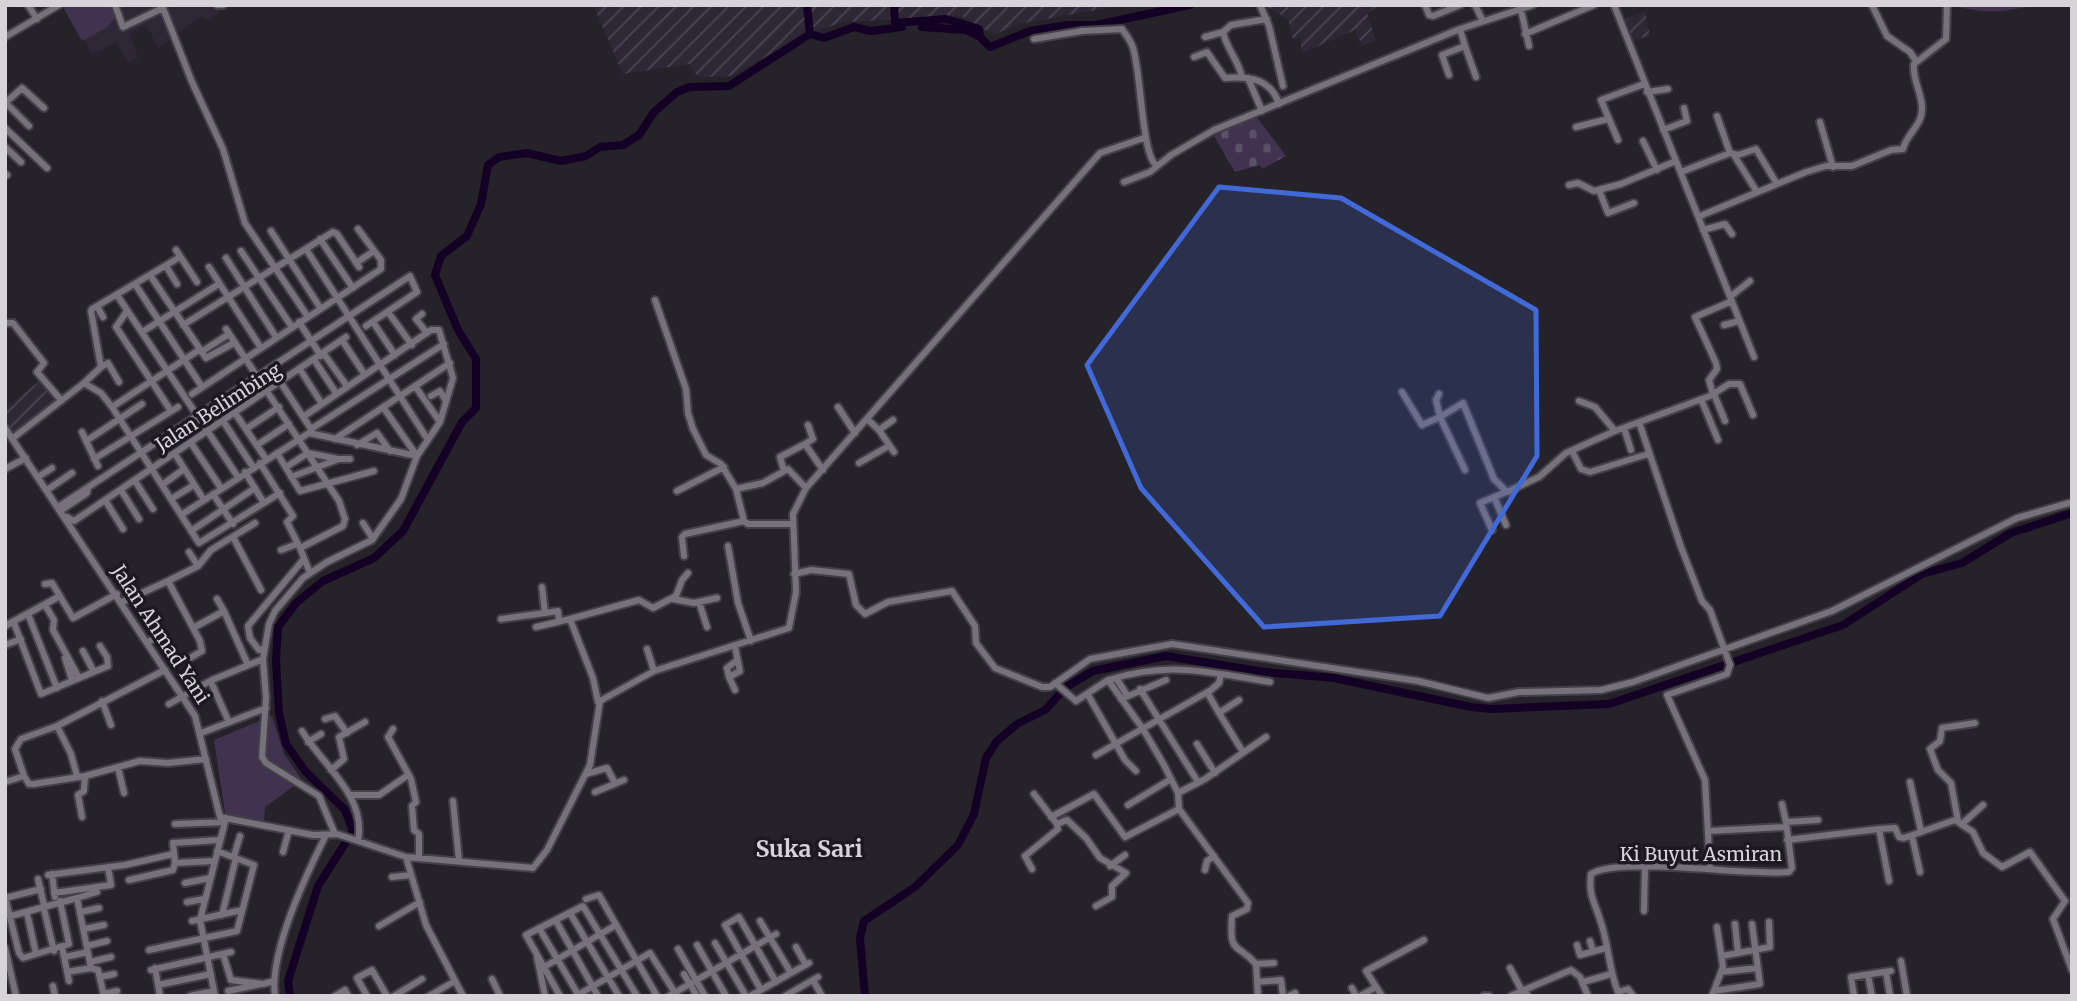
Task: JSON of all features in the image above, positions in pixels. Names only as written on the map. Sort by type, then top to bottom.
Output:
[{"type":"street","points":[[28,5],[37,19]]},
{"type":"street","points":[[5,37],[60,5]]},
{"type":"street","points":[[115,5],[123,27],[166,7],[191,82],[223,149],[245,223],[307,317]]},
{"type":"street","points":[[217,5],[223,5]]},
{"type":"street","points":[[1260,5],[1267,19],[1282,81]]},
{"type":"street","points":[[1424,5],[1429,15],[1433,16],[1460,5]]},
{"type":"street","points":[[1124,182],[1150,172],[1156,165],[1214,130],[1460,29],[1533,5]]},
{"type":"street","points":[[1525,33],[1594,5]]},
{"type":"street","points":[[1614,5],[1754,357]]},
{"type":"street","points":[[1872,5],[1888,36],[1907,49],[1916,61]]},
{"type":"street","points":[[1700,216],[1806,172],[1852,166],[1891,150],[1903,149],[1905,140],[1921,118],[1922,109],[1914,74],[1916,61],[1946,39],[1947,5]]},
{"type":"street","points":[[1476,6],[1483,21]]},
{"type":"street","points":[[1521,10],[1529,46]]},
{"type":"street","points":[[1205,37],[1223,32],[1231,25],[1267,19]]},
{"type":"street","points":[[1034,39],[1082,31],[1122,29],[1132,44],[1136,58],[1143,99],[1144,138],[1156,165]]},
{"type":"street","points":[[1460,29],[1476,77]]},
{"type":"street","points":[[1223,32],[1226,47],[1236,58],[1262,111]]},
{"type":"street","points":[[1449,75],[1443,54],[1465,46]]},
{"type":"street","points":[[1194,57],[1207,52],[1225,78],[1245,78],[1268,85],[1279,104]]},
{"type":"street","points":[[1618,139],[1601,100],[1644,84]]},
{"type":"street","points":[[29,126],[5,103],[22,88],[44,108]]},
{"type":"street","points":[[1647,92],[1668,89]]},
{"type":"street","points":[[1663,130],[1687,121],[1684,108]]},
{"type":"street","points":[[1717,116],[1732,154],[1757,192]]},
{"type":"street","points":[[1576,127],[1608,119]]},
{"type":"street","points":[[1820,122],[1833,167]]},
{"type":"street","points":[[5,128],[47,168]]},
{"type":"street","points":[[598,702],[620,687],[654,671],[735,647],[792,625],[796,592],[793,510],[806,488],[1100,153],[1144,138]]},
{"type":"street","points":[[1643,141],[1657,170]]},
{"type":"street","points":[[5,147],[20,162]]},
{"type":"street","points":[[1681,172],[1732,154],[1757,149],[1777,184]]},
{"type":"street","points":[[1569,185],[1578,183],[1589,191],[1599,190],[1676,161]]},
{"type":"street","points":[[1599,190],[1608,213],[1634,203]]},
{"type":"street","points":[[1703,230],[1725,224],[1732,234]]},
{"type":"street","points":[[192,394],[383,266],[358,229]]},
{"type":"street","points":[[271,231],[321,309]]},
{"type":"street","points":[[183,325],[335,232],[358,265],[374,251]]},
{"type":"street","points":[[320,239],[353,288]]},
{"type":"street","points":[[306,249],[428,440]]},
{"type":"street","points":[[176,250],[197,282]]},
{"type":"street","points":[[241,251],[292,327]]},
{"type":"street","points":[[93,309],[180,257]]},
{"type":"street","points":[[226,258],[276,337]]},
{"type":"street","points":[[166,266],[177,284]]},
{"type":"street","points":[[209,267],[261,348]]},
{"type":"street","points":[[150,275],[200,351],[209,359],[234,343]]},
{"type":"street","points":[[61,507],[140,451],[410,276],[418,291],[370,324],[395,355]]},
{"type":"street","points":[[1725,421],[1709,380],[1717,366],[1695,317],[1731,299],[1750,281]]},
{"type":"street","points":[[135,284],[202,387]]},
{"type":"street","points":[[142,332],[219,284]]},
{"type":"street","points":[[117,295],[238,477]]},
{"type":"street","points":[[655,300],[687,389],[688,413],[698,439],[706,456],[724,467],[742,503],[744,521]]},
{"type":"street","points":[[93,309],[103,317]]},
{"type":"street","points":[[93,309],[101,367]]},
{"type":"street","points":[[127,311],[116,327],[171,411]]},
{"type":"street","points":[[388,312],[412,345]]},
{"type":"street","points":[[422,314],[416,319],[427,332]]},
{"type":"street","points":[[1724,326],[1739,321]]},
{"type":"street","points":[[299,322],[320,357],[336,393]]},
{"type":"street","points":[[5,323],[19,328],[44,364],[36,370],[61,400]]},
{"type":"street","points":[[303,416],[412,345],[427,332],[438,329],[453,378],[440,422],[417,456],[401,499],[373,539],[310,573],[275,611],[265,649],[263,760],[319,796],[336,834]]},
{"type":"street","points":[[112,407],[150,379],[200,351],[227,332],[337,496],[345,524],[320,540],[281,550]]},
{"type":"street","name":"Jalan Belimbing","points":[[61,507],[73,521],[301,371],[344,339],[365,375]]},
{"type":"street","points":[[181,515],[444,344]]},
{"type":"street","points":[[320,357],[347,386]]},
{"type":"street","points":[[5,445],[108,363],[119,382]]},
{"type":"street","points":[[335,439],[450,363]]},
{"type":"street","points":[[301,371],[322,404]]},
{"type":"street","points":[[85,383],[101,393],[112,407],[201,543],[280,493]]},
{"type":"street","points":[[281,383],[311,431],[357,445],[417,456]]},
{"type":"street","points":[[1492,530],[1480,503],[1539,477],[1572,451],[1615,431],[1701,400],[1738,383],[1754,415]]},
{"type":"street","points":[[415,386],[440,422]]},
{"type":"street","points":[[86,442],[119,418],[143,406],[134,391]]},
{"type":"street","points":[[431,396],[440,391],[446,401]]},
{"type":"street","points":[[1402,392],[1421,425],[1463,403],[1494,479],[1507,492]]},
{"type":"street","points":[[1439,394],[1436,400],[1440,417],[1465,470]]},
{"type":"street","points":[[1701,400],[1718,440]]},
{"type":"street","points":[[1579,401],[1595,407],[1615,431]]},
{"type":"street","points":[[82,432],[96,463],[130,435],[178,407]]},
{"type":"street","points":[[246,429],[279,407]]},
{"type":"street","points":[[383,407],[417,456]]},
{"type":"street","points":[[838,407],[855,433]]},
{"type":"street","points":[[235,413],[257,445],[259,463]]},
{"type":"street","points":[[867,419],[879,430],[887,447],[894,453]]},
{"type":"street","points":[[879,430],[893,420]]},
{"type":"street","points":[[223,421],[259,463],[280,493],[293,516],[287,522],[310,573]]},
{"type":"street","points":[[1639,422],[1647,454],[1696,586],[1727,652],[1730,665],[1727,674],[1667,695],[1705,780],[1710,869]]},
{"type":"street","points":[[257,445],[289,424]]},
{"type":"street","points":[[784,471],[780,457],[813,439],[808,425]]},
{"type":"street","name":"Jalan Ahmad Yani","points":[[5,428],[61,507],[197,719],[218,813],[226,820]]},
{"type":"street","points":[[1625,428],[1631,450]]},
{"type":"street","points":[[357,445],[377,433],[390,451]]},
{"type":"street","points":[[191,443],[221,488]]},
{"type":"street","points":[[805,444],[823,470]]},
{"type":"street","points":[[859,463],[887,447]]},
{"type":"street","points":[[1572,451],[1581,469],[1590,472],[1647,454]]},
{"type":"street","points":[[277,453],[300,491],[374,471]]},
{"type":"street","points":[[286,467],[308,453],[350,459]]},
{"type":"street","points":[[175,454],[204,500]]},
{"type":"street","points":[[5,469],[26,458]]},
{"type":"street","points":[[291,477],[339,459]]},
{"type":"street","points":[[677,491],[724,467]]},
{"type":"street","points":[[38,477],[52,468]]},
{"type":"street","points":[[162,485],[184,469]]},
{"type":"street","points":[[736,489],[763,483],[790,469],[806,488]]},
{"type":"street","points":[[245,472],[264,503]]},
{"type":"street","points":[[47,490],[72,473]]},
{"type":"street","points":[[135,481],[153,509]]},
{"type":"street","points":[[171,499],[194,485]]},
{"type":"street","points":[[191,531],[255,488]]},
{"type":"street","points":[[121,490],[139,519]]},
{"type":"street","points":[[213,494],[233,524]]},
{"type":"street","points":[[1494,497],[1506,525]]},
{"type":"street","points":[[105,500],[123,529]]},
{"type":"street","points":[[794,573],[811,570],[849,573],[856,605],[865,614],[892,601],[952,592],[975,627],[976,643],[995,667],[1036,686],[1057,685],[1090,659],[1172,644],[1418,681],[1488,698],[1519,692],[1609,689],[1727,652],[1856,602],[1928,560],[1962,548],[2017,518],[2069,503]]},
{"type":"street","points":[[684,556],[683,536],[744,521],[748,524],[792,524]]},
{"type":"street","points":[[122,602],[198,566],[208,552],[255,523]]},
{"type":"street","points":[[363,523],[373,539]]},
{"type":"street","points":[[233,537],[261,590]]},
{"type":"street","points":[[728,546],[741,614],[751,641]]},
{"type":"street","points":[[189,552],[198,566]]},
{"type":"street","points":[[265,649],[258,650],[253,644],[248,626],[303,560]]},
{"type":"street","points":[[536,627],[639,600],[653,608],[673,599],[688,573]]},
{"type":"street","points":[[168,581],[195,627],[203,649],[190,658]]},
{"type":"street","points":[[45,584],[51,582],[73,618],[117,594]]},
{"type":"street","points":[[542,587],[545,613]]},
{"type":"street","points":[[5,626],[60,596]]},
{"type":"street","points":[[673,599],[688,603],[717,598]]},
{"type":"street","points":[[217,599],[248,665]]},
{"type":"street","points":[[699,602],[707,627]]},
{"type":"street","points":[[45,605],[54,620],[52,628],[75,679]]},
{"type":"street","points":[[195,627],[224,611]]},
{"type":"street","points":[[501,619],[558,611],[559,621]]},
{"type":"street","points":[[28,614],[57,688]]},
{"type":"street","points":[[176,824],[226,820],[326,835],[336,834],[406,856],[535,868],[547,850],[593,759],[598,702],[593,678],[570,619]]},
{"type":"street","points":[[14,623],[40,694],[109,665],[100,646]]},
{"type":"street","points":[[148,642],[161,635]]},
{"type":"street","points":[[5,645],[20,639]]},
{"type":"street","points":[[729,677],[740,671],[735,647]]},
{"type":"street","points":[[647,649],[654,671]]},
{"type":"street","points":[[83,651],[94,672]]},
{"type":"street","points":[[169,704],[263,659]]},
{"type":"street","points":[[735,690],[727,668],[736,661]]},
{"type":"street","points":[[1057,685],[1070,698],[1080,700],[1112,679],[1176,667],[1270,682]]},
{"type":"street","points":[[165,670],[57,726],[29,735],[16,745],[24,776],[31,785],[85,776],[141,761],[168,763],[206,759]]},
{"type":"street","points":[[1096,755],[1207,692],[1219,683],[1221,674]]},
{"type":"street","points":[[1130,675],[1198,782]]},
{"type":"street","points":[[1112,679],[1171,779],[1178,793],[1180,809],[1248,903],[1247,909],[1232,918],[1234,948],[1256,964],[1274,963]]},
{"type":"street","points":[[1124,697],[1166,680]]},
{"type":"street","points":[[211,682],[228,720]]},
{"type":"street","points":[[1207,692],[1243,752]]},
{"type":"street","points":[[1088,695],[1125,760],[1136,771]]},
{"type":"street","points":[[102,701],[111,725]]},
{"type":"street","points":[[1219,713],[1239,701]]},
{"type":"street","points":[[201,733],[228,720],[232,722],[266,708]]},
{"type":"street","points":[[326,719],[335,716],[347,733]]},
{"type":"street","points":[[331,770],[344,759],[338,740],[365,722]]},
{"type":"street","points":[[1975,723],[1942,728],[1940,741],[1930,749],[1938,770],[1951,783],[1960,822],[1975,834],[1986,856],[2001,867],[2030,852],[2064,898],[2065,905],[2053,919],[2072,970]]},
{"type":"street","points":[[57,726],[71,754],[77,776]]},
{"type":"street","points":[[393,729],[388,737],[408,775],[416,802],[412,806],[414,830],[419,834],[419,857]]},
{"type":"street","points":[[302,731],[350,795],[359,812],[356,840]]},
{"type":"street","points":[[309,742],[321,734]]},
{"type":"street","points":[[1178,793],[1215,773],[1266,737]]},
{"type":"street","points":[[1197,744],[1215,773]]},
{"type":"street","points":[[118,767],[124,793]]},
{"type":"street","points":[[586,774],[607,768],[615,783]]},
{"type":"street","points":[[350,795],[379,795],[408,775]]},
{"type":"street","points":[[5,782],[24,776]]},
{"type":"street","points":[[82,817],[78,795],[84,791],[85,776]]},
{"type":"street","points":[[595,792],[624,779]]},
{"type":"street","points":[[1128,806],[1171,779]]},
{"type":"street","points":[[1910,782],[1922,831]]},
{"type":"street","points":[[1032,869],[1026,855],[1058,829],[1034,794]]},
{"type":"street","points":[[1051,817],[1094,794],[1125,837],[1180,809]]},
{"type":"street","points":[[453,801],[459,861]]},
{"type":"street","points":[[1709,831],[1786,825],[1782,804]]},
{"type":"street","points":[[1787,840],[1835,837],[1895,828],[1902,838],[1944,822],[1960,822],[1983,805]]},
{"type":"street","points":[[190,996],[215,993],[200,920],[226,820]]},
{"type":"street","points":[[1057,824],[1067,820],[1110,866],[1124,871],[1126,876],[1112,886],[1112,897],[1096,906]]},
{"type":"street","name":"Ki Buyut Asmiran","points":[[1618,992],[1611,974],[1603,929],[1588,893],[1590,875],[1602,869],[1645,867],[1789,872],[1792,868],[1786,825],[1818,820]]},
{"type":"street","points":[[1879,829],[1889,881]]},
{"type":"street","points":[[283,852],[289,830]]},
{"type":"street","points":[[275,996],[274,981],[301,885],[326,835]]},
{"type":"street","points":[[222,915],[240,836]]},
{"type":"street","points":[[1912,836],[1920,872]]},
{"type":"street","points":[[125,865],[129,880],[173,870],[173,843],[219,840]]},
{"type":"street","points":[[149,950],[236,932],[254,864],[217,851]]},
{"type":"street","points":[[41,889],[5,898],[20,956],[54,951],[68,944],[50,875],[125,865],[173,854]]},
{"type":"street","points":[[1110,866],[1125,855]]},
{"type":"street","points":[[406,856],[426,925],[463,996]]},
{"type":"street","points":[[1205,870],[1207,861],[1214,856]]},
{"type":"street","points":[[175,863],[214,861]]},
{"type":"street","points":[[54,893],[110,885],[108,867]]},
{"type":"street","points":[[1644,911],[1645,867]]},
{"type":"street","points":[[392,877],[411,875]]},
{"type":"street","points":[[186,883],[210,878]]},
{"type":"street","points":[[38,879],[54,951]]},
{"type":"street","points":[[11,916],[97,891]]},
{"type":"street","points":[[2064,898],[2072,894]]},
{"type":"street","points":[[586,899],[599,895],[657,996]]},
{"type":"street","points":[[77,898],[91,965],[98,970],[103,995],[117,991]]},
{"type":"street","points":[[187,902],[205,899]]},
{"type":"street","points":[[379,926],[419,902]]},
{"type":"street","points":[[560,996],[526,937],[552,920],[556,921],[585,906],[637,996]]},
{"type":"street","points":[[80,912],[99,908]]},
{"type":"street","points":[[192,921],[242,910]]},
{"type":"street","points":[[27,913],[36,954]]},
{"type":"street","points":[[570,914],[618,996]]},
{"type":"street","points":[[761,990],[724,925],[739,917],[776,982]]},
{"type":"street","points":[[556,921],[598,996]]},
{"type":"street","points":[[760,921],[773,936],[791,973]]},
{"type":"street","points":[[1721,956],[1771,946],[1769,922]]},
{"type":"street","points":[[1735,924],[1738,953]]},
{"type":"street","points":[[1717,927],[1721,972],[1713,993],[1738,992],[1760,983],[1752,924]]},
{"type":"street","points":[[84,929],[104,925]]},
{"type":"street","points":[[544,967],[616,925]]},
{"type":"street","points":[[539,928],[578,995],[650,953],[673,995],[773,936]]},
{"type":"street","points":[[1382,996],[1367,970],[1424,940]]},
{"type":"street","points":[[65,957],[107,941]]},
{"type":"street","points":[[1590,941],[1593,951]]},
{"type":"street","points":[[715,943],[748,996],[808,964],[796,947]]},
{"type":"street","points":[[697,945],[726,996]]},
{"type":"street","points":[[1577,945],[1580,955],[1606,948]]},
{"type":"street","points":[[62,947],[69,981]]},
{"type":"street","points":[[678,949],[697,996]]},
{"type":"street","points":[[5,950],[9,985],[16,996]]},
{"type":"street","points":[[160,996],[153,969],[227,953],[230,991],[274,981]]},
{"type":"street","points":[[537,955],[545,996]]},
{"type":"street","points":[[67,972],[111,957]]},
{"type":"street","points":[[1901,961],[1907,996]]},
{"type":"street","points":[[1256,964],[1258,996]]},
{"type":"street","points":[[1510,968],[1525,992]]},
{"type":"street","points":[[1721,972],[1758,968]]},
{"type":"street","points":[[368,996],[357,978],[372,970],[387,996]]},
{"type":"street","points":[[1511,996],[1568,971],[1576,973],[1588,996]]},
{"type":"street","points":[[1854,996],[1851,977],[1889,972],[1890,996]]},
{"type":"street","points":[[100,976],[114,974]]},
{"type":"street","points":[[158,985],[211,974]]},
{"type":"street","points":[[684,974],[705,996]]},
{"type":"street","points":[[1583,982],[1611,974]]},
{"type":"street","points":[[1868,975],[1872,996]]},
{"type":"street","points":[[785,996],[816,978],[822,996]]},
{"type":"street","points":[[231,979],[263,984]]},
{"type":"street","points":[[394,996],[422,979]]},
{"type":"street","points":[[492,979],[500,996]]},
{"type":"street","points":[[1257,982],[1281,979],[1285,982],[1283,996]]},
{"type":"street","points":[[429,996],[455,981]]},
{"type":"street","points":[[53,986],[53,995]]},
{"type":"street","points":[[1754,986],[1756,996]]},
{"type":"street","points":[[1352,988],[1358,996],[1376,987]]},
{"type":"street","points":[[799,988],[803,996]]},
{"type":"street","points":[[1610,996],[1628,989],[1633,996]]},
{"type":"street","points":[[335,996],[345,990],[348,996]]},
{"type":"highlighted area","points":[[1219,187],[1341,198],[1536,310],[1537,456],[1440,616],[1264,627],[1141,488],[1087,365]]},
{"type":"shaded area","points":[[110,5],[219,5],[219,14],[207,20],[201,16],[158,48],[146,25],[129,33],[138,57],[128,63],[116,42],[93,54],[84,40],[115,19]]},
{"type":"shaded area","points":[[593,5],[1123,5],[1019,24],[993,35],[961,16],[845,22],[807,33],[732,76],[698,77],[689,64],[623,74]]},
{"type":"shaded area","points":[[1263,5],[1380,5],[1367,13],[1376,40],[1362,46],[1355,30],[1302,53],[1300,38],[1293,40],[1288,19]]},
{"type":"shaded area","points":[[1645,11],[1650,36],[1632,40],[1626,19]]},
{"type":"shaded area","points":[[41,380],[64,405],[13,440],[5,429],[5,408]]},
{"type":"green space","points":[[110,5],[115,18],[106,28],[82,41],[63,7]]},
{"type":"green space","points":[[1952,5],[2034,5],[1993,11]]},
{"type":"green space","points":[[1256,116],[1286,156],[1262,169],[1260,165],[1235,172],[1214,136]]},
{"type":"green space","points":[[272,716],[284,754],[302,780],[265,807],[264,822],[226,819],[214,740]]},
{"type":"waterway","points":[[290,996],[288,981],[318,886],[353,831],[345,810],[306,772],[286,744],[279,713],[276,661],[278,627],[296,603],[323,581],[374,558],[403,531],[462,422],[476,408],[476,359],[458,330],[435,275],[441,256],[467,236],[481,204],[488,165],[499,157],[527,153],[561,161],[586,156],[600,147],[623,145],[639,135],[654,112],[677,92],[690,87],[729,86],[810,34],[807,5]]},
{"type":"waterway","points":[[894,5],[895,23],[946,19],[979,29],[980,37],[990,47],[1030,31],[1068,25],[1096,25],[1190,5]]},
{"type":"waterway","points":[[810,34],[824,38],[854,27],[871,31],[902,27]]},
{"type":"waterway","points":[[922,27],[966,30],[980,37]]},
{"type":"waterway","points":[[865,996],[860,938],[864,921],[915,887],[958,845],[974,814],[986,758],[997,741],[1017,724],[1045,710],[1066,687],[1093,671],[1166,656],[1265,672],[1334,678],[1471,707],[1491,709],[1609,704],[1843,625],[1922,574],[1962,563],[2011,533],[2072,513]]},
{"type":"district","name":"Suka Sari","points":[[809,849]]}]
